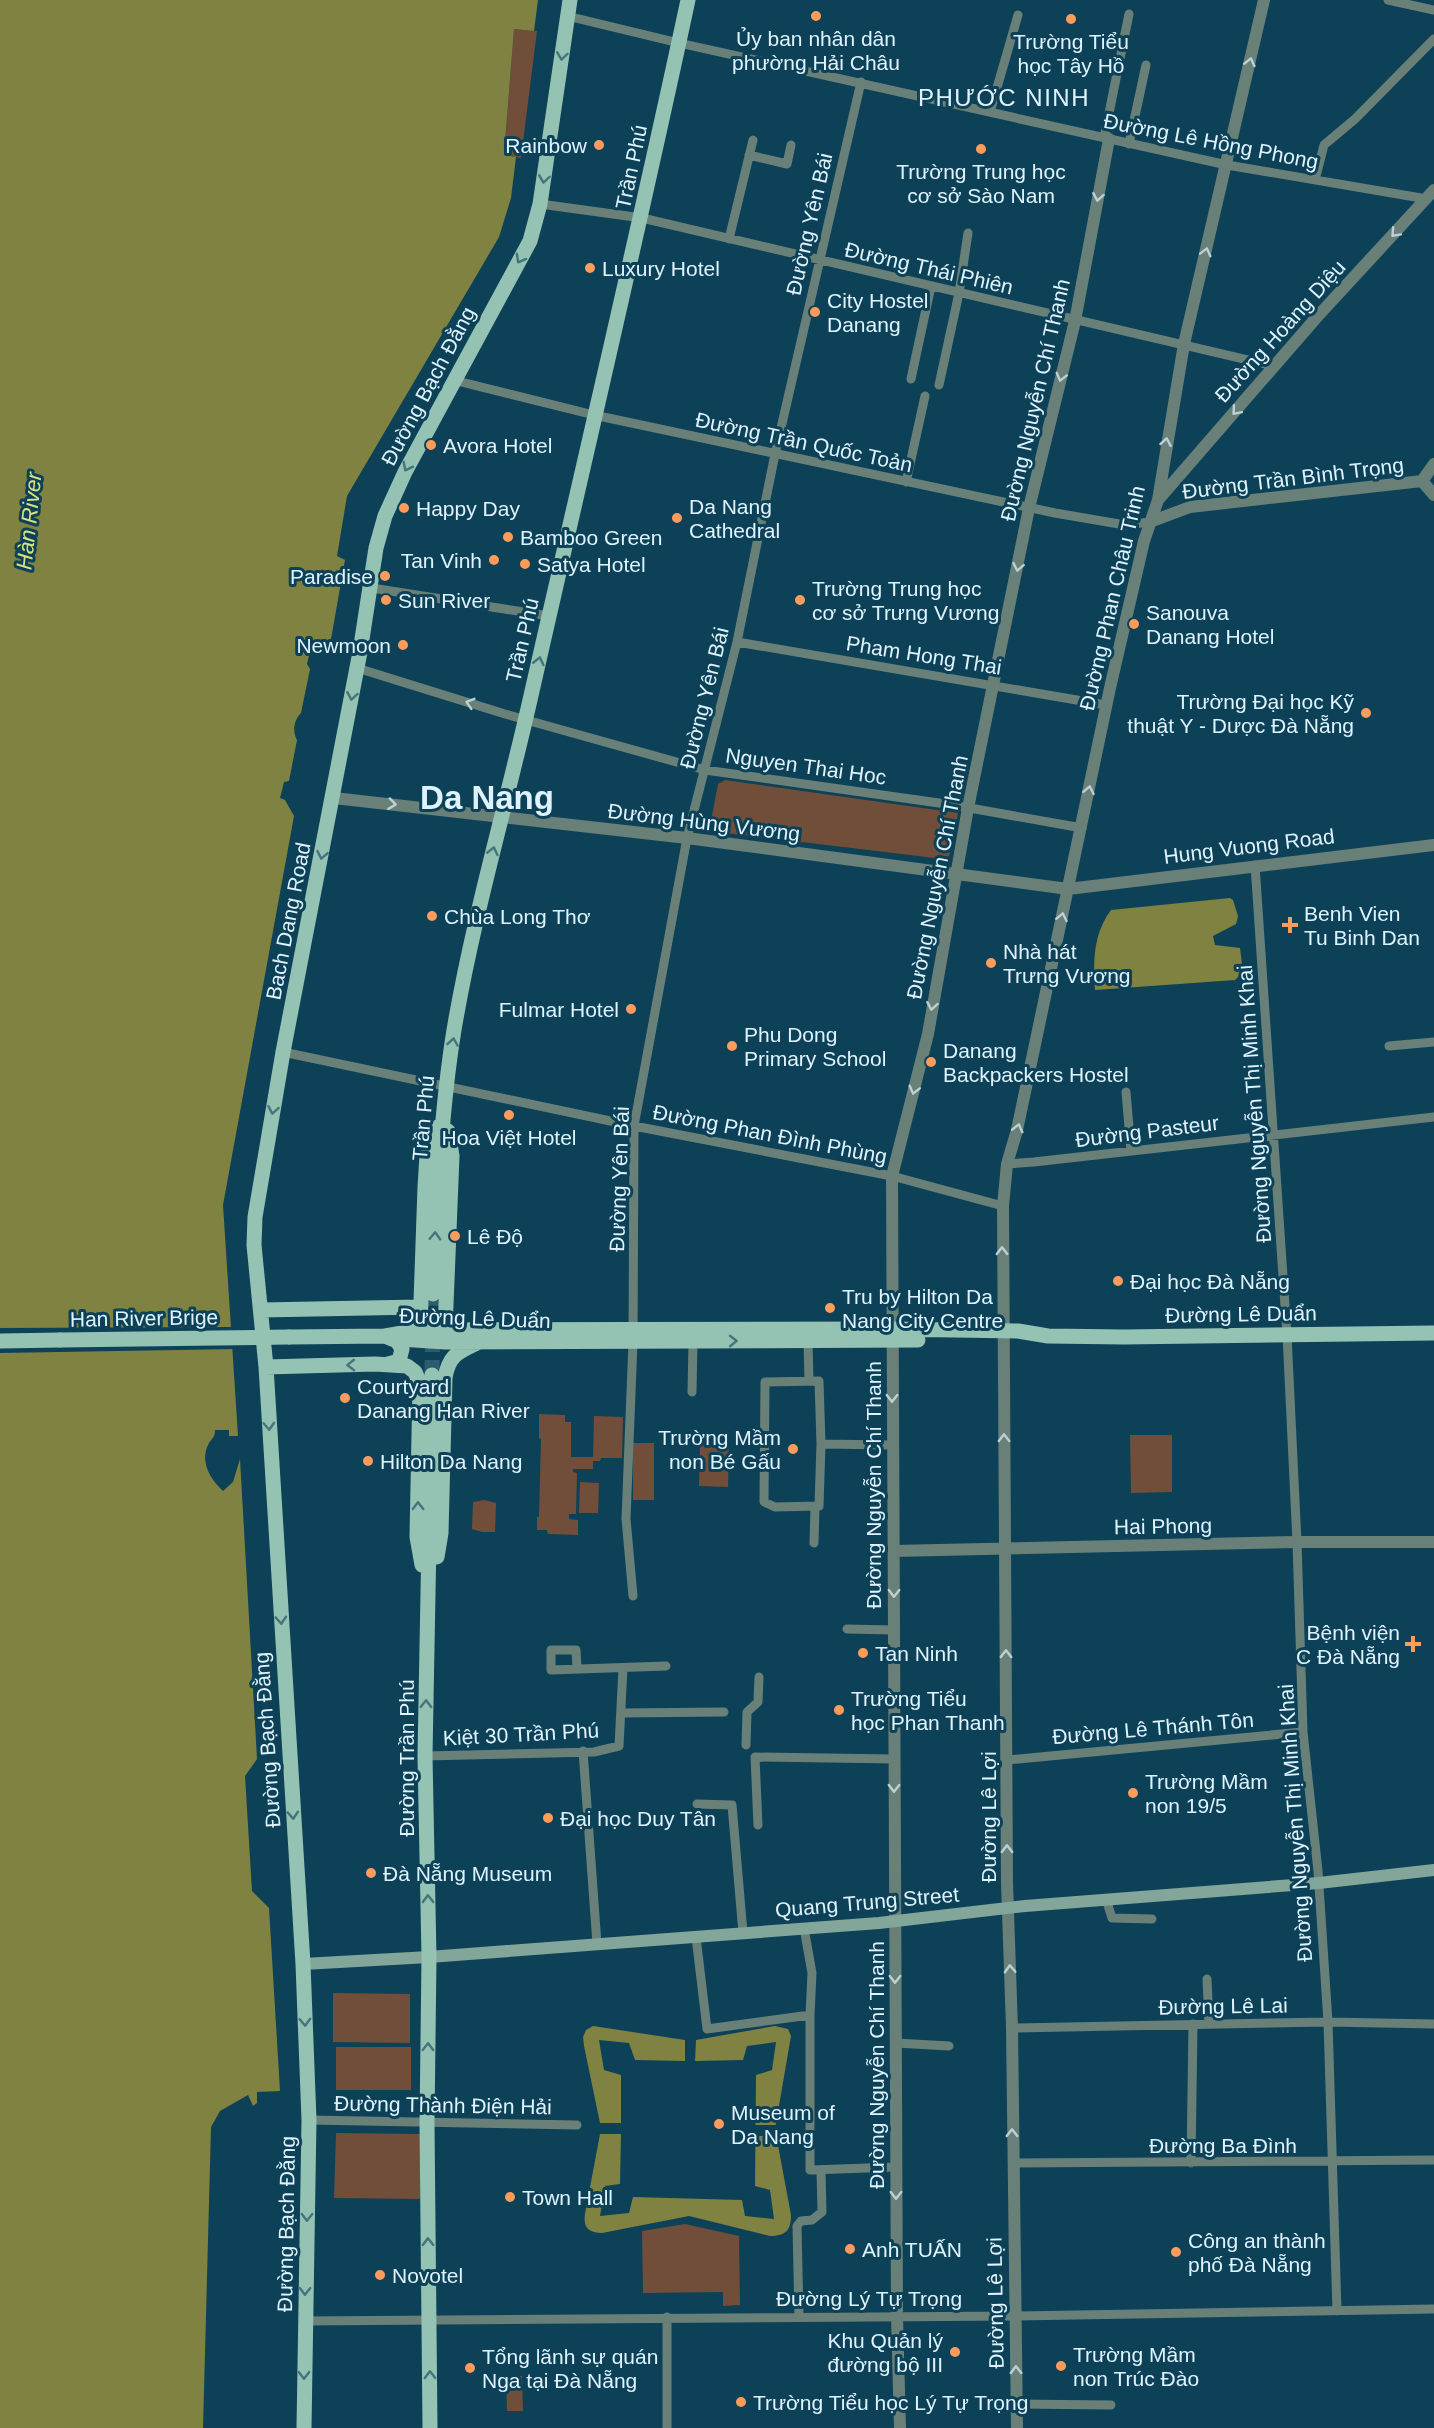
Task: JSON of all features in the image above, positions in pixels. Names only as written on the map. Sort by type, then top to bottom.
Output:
[{"type":"main road","name":"Đường Bạch Đằng","points":[[334,798],[372,588],[376,548],[385,516],[453,380],[530,241],[540,204],[570,0]]},
{"type":"main road","name":"Trần Phú","points":[[446,1330],[440,1298],[437,1186],[447,1085],[457,1017],[594,415],[642,218],[688,0]]},
{"type":"main road","name":"Bach Dang Road","points":[[283,1052],[334,798]]},
{"type":"main road","name":"Đường Bạch Đằng","points":[[283,1052],[255,1217],[254,1245],[266,1367],[303,1964],[309,2120],[304,2428]]},
{"type":"main road","points":[[420,1330],[427,1155],[445,1107]]},
{"type":"main road","points":[[428,1606],[441,1533],[445,1378],[448,1364],[453,1357],[480,1336],[458,1318],[440,1298]]},
{"type":"main road","points":[[261,1310],[420,1307]]},
{"type":"main road","name":"Đường Lê Duẩn","points":[[385,1336],[420,1330],[446,1330],[480,1336]]},
{"type":"main road","name":"Đường Lê Duẩn","points":[[385,1336],[420,1341],[480,1336],[1434,1333]]},
{"type":"main road","name":"Đường Lê Duẩn","points":[[633,1336],[693,1342],[808,1341],[891,1334]]},
{"type":"main road","points":[[266,1367],[393,1364],[401,1358],[400,1344],[385,1336]]},
{"type":"main road","name":"Han River Brige","points":[[0,1341],[385,1336]]},
{"type":"main road","points":[[375,1364],[407,1366],[418,1377],[417,1537],[428,1606]]},
{"type":"main road","name":"Đường Trần Phú","points":[[430,2428],[427,2123],[429,1957],[425,1756],[432,1375]]},
{"type":"main road","name":"Quang Trung Street","points":[[303,1964],[429,1957],[895,1921],[1008,1907],[1319,1883],[1434,1870]]},
{"type":"street","name":"Đường Phan Châu Trinh","points":[[1003,1206],[1007,1164],[1017,1130],[1106,705],[1150,522],[1158,500],[1162,463],[1184,344],[1264,0]]},
{"type":"street","points":[[1388,0],[1434,10]]},
{"type":"street","points":[[1106,139],[1129,14]]},
{"type":"street","points":[[990,112],[1018,15]]},
{"type":"street","name":"Đường Lê Hồng Phong","points":[[567,16],[679,44],[861,82],[1227,165],[1315,180],[1430,195]]},
{"type":"street","points":[[1315,180],[1324,146],[1355,119],[1434,39]]},
{"type":"street","points":[[1129,144],[1146,65]]},
{"type":"street","name":"Đường Yên Bái","points":[[633,1596],[626,1519],[633,1336],[634,1126],[687,838],[737,642],[775,454],[861,82]]},
{"type":"street","name":"Đường Nguyễn Chí Thanh","points":[[900,2428],[896,2168],[892,1176],[928,1034],[955,873],[1029,508],[1075,321],[1106,139]]},
{"type":"street","points":[[729,239],[753,140]]},
{"type":"street","points":[[749,155],[787,164],[791,145]]},
{"type":"street","name":"Đường Hoàng Diệu","points":[[1158,500],[1274,366],[1430,195]]},
{"type":"street","name":"Đường Thái Phiên","points":[[540,204],[642,218],[1274,366]]},
{"type":"street","points":[[939,385],[959,293],[968,232]]},
{"type":"street","points":[[911,379],[931,286]]},
{"type":"street","name":"Đường Trần Quốc Toản","points":[[453,380],[594,415],[1029,508],[1125,525],[1150,522]]},
{"type":"street","points":[[906,482],[925,396]]},
{"type":"street","points":[[1162,463],[1182,473]]},
{"type":"street","name":"Đường Trần Bình Trọng","points":[[1150,522],[1190,507],[1422,481],[1434,464]]},
{"type":"street","points":[[1422,481],[1434,495]]},
{"type":"street","points":[[372,588],[549,616]]},
{"type":"street","name":"Pham Hong Thai","points":[[737,642],[1106,705]]},
{"type":"street","name":"Nguyen Thai Hoc","points":[[357,668],[526,720],[705,770],[968,808],[1082,828]]},
{"type":"street","name":"Đường Hùng Vương","points":[[334,798],[687,838],[1068,889]]},
{"type":"street","name":"Hung Vuong Road","points":[[1068,889],[1434,845]]},
{"type":"street","name":"Đường Nguyễn Thị Minh Khai","points":[[1254,865],[1275,1135],[1287,1335],[1303,1732],[1319,1883],[1328,2022],[1337,2311]]},
{"type":"street","points":[[1389,1046],[1434,1042]]},
{"type":"street","name":"Đường Phan Đình Phùng","points":[[283,1052],[634,1126],[892,1176],[1003,1206]]},
{"type":"street","points":[[1126,1092],[1131,1151]]},
{"type":"street","name":"Đường Pasteur","points":[[1007,1164],[1434,1117]]},
{"type":"street","name":"Đường Lê Lợi","points":[[1003,1206],[1003,1336],[1000,1413],[1001,1494],[1005,1549],[1008,1907],[1012,2028],[1017,2428]]},
{"type":"street","points":[[808,1341],[809,1382]]},
{"type":"street","points":[[692,1392],[693,1342]]},
{"type":"street","points":[[814,1543],[817,1507],[821,1444],[819,1381],[765,1382],[764,1502],[775,1507],[817,1507]]},
{"type":"street","points":[[821,1444],[892,1445]]},
{"type":"street","name":"Hai Phong","points":[[894,1551],[1297,1542],[1434,1542]]},
{"type":"street","name":"Đường Nguyễn Chí Thanh","points":[[847,1629],[893,1630]]},
{"type":"street","points":[[578,1669],[666,1666]]},
{"type":"street","points":[[623,1668],[621,1713],[724,1712]]},
{"type":"street","points":[[746,1745],[747,1712],[758,1702],[759,1677]]},
{"type":"street","name":"Kiệt 30 Trần Phú","points":[[425,1756],[594,1752],[619,1746],[621,1713]]},
{"type":"street","name":"Đường Lê Thánh Tôn","points":[[1007,1760],[1303,1732]]},
{"type":"street","points":[[583,1751],[597,1944]]},
{"type":"street","points":[[758,1825],[755,1757],[894,1759]]},
{"type":"street","points":[[697,1804],[732,1805],[743,1933]]},
{"type":"street","points":[[1106,1899],[1112,1918],[1152,1919]]},
{"type":"street","points":[[804,1928],[812,1974],[809,2168],[811,2171],[896,2168]]},
{"type":"street","points":[[696,1937],[707,2029],[810,2015]]},
{"type":"street","points":[[1207,1979],[1209,2024]]},
{"type":"street","name":"Đường Lê Lai","points":[[1012,2028],[1328,2022],[1434,2024]]},
{"type":"street","points":[[1191,2163],[1193,2024]]},
{"type":"street","points":[[896,2043],[949,2046]]},
{"type":"street","name":"Đường Thành Điện Hải","points":[[309,2120],[577,2125]]},
{"type":"street","name":"Đường Ba Đình","points":[[1013,2163],[1434,2160]]},
{"type":"street","points":[[799,2317],[797,2226],[801,2221],[816,2218],[822,2212],[821,2171]]},
{"type":"street","name":"Đường Lý Tự Trọng","points":[[305,2322],[667,2317],[1015,2316],[1434,2309]]},
{"type":"street","points":[[667,2317],[667,2428]]},
{"type":"street","points":[[1016,2404],[1111,2405]]},
{"type":"shaded area","points":[[514,29],[537,31],[521,158],[504,155]]},
{"type":"shaded area","points":[[725,780],[958,813],[949,856],[943,859],[709,831],[718,784]]},
{"type":"shaded area","points":[[539,1414],[565,1415],[565,1422],[571,1422],[571,1457],[593,1457],[594,1416],[623,1417],[622,1458],[601,1458],[600,1461],[593,1461],[593,1469],[573,1469],[573,1472],[577,1473],[576,1514],[569,1514],[569,1519],[578,1520],[578,1535],[548,1534],[547,1530],[537,1530],[541,1439],[539,1438]]},
{"type":"shaded area","points":[[1130,1435],[1172,1435],[1172,1492],[1131,1493]]},
{"type":"shaded area","points":[[633,1443],[654,1443],[654,1500],[633,1500]]},
{"type":"shaded area","points":[[700,1444],[729,1445],[728,1487],[699,1486]]},
{"type":"shaded area","points":[[580,1482],[599,1483],[598,1513],[579,1513]]},
{"type":"shaded area","points":[[484,1500],[496,1503],[495,1532],[472,1529],[473,1502]]},
{"type":"shaded area","points":[[333,1993],[410,1994],[410,2043],[333,2042]]},
{"type":"shaded area","points":[[336,2047],[411,2047],[411,2090],[336,2090]]},
{"type":"shaded area","points":[[336,2133],[420,2134],[420,2199],[334,2198]]},
{"type":"shaded area","points":[[685,2224],[739,2236],[740,2305],[723,2306],[723,2292],[643,2293],[642,2231]]},
{"type":"shaded area","points":[[506,2376],[522,2376],[523,2411],[507,2411]]},
{"type":"water","name":"Hàn River","points":[[0,0],[538,0],[534,31],[514,29],[504,155],[516,157],[511,198],[499,237],[347,496],[337,556],[345,560],[331,639],[310,651],[307,664],[310,669],[301,713],[294,726],[297,740],[289,781],[284,782],[280,798],[285,800],[294,816],[223,1205],[238,1436],[229,1436],[229,1430],[215,1430],[205,1456],[210,1475],[223,1491],[233,1482],[240,1459],[257,1759],[245,1776],[252,1891],[269,1908],[280,2091],[257,2092],[257,2103],[253,2106],[248,2095],[220,2111],[211,2127],[203,2428],[0,2428]]},
{"type":"water","points":[[1230,898],[1233,900],[1238,916],[1236,924],[1213,936],[1215,945],[1240,948],[1243,972],[1235,980],[1095,990],[1094,959],[1098,938],[1111,910]]},
{"type":"water","points":[[593,2026],[685,2040],[685,2061],[635,2060],[629,2043],[599,2040],[604,2070],[621,2075],[621,2123],[600,2123],[583,2037],[586,2030]]},
{"type":"water","points":[[775,2026],[788,2029],[791,2036],[775,2129],[791,2215],[789,2228],[780,2235],[770,2236],[689,2216],[602,2233],[590,2230],[586,2226],[585,2214],[600,2134],[621,2134],[620,2184],[605,2186],[600,2216],[629,2213],[633,2197],[742,2200],[745,2216],[774,2219],[770,2190],[755,2186],[756,2075],[772,2070],[776,2042],[747,2046],[743,2060],[695,2061],[696,2040]]},
{"type":"pier","points":[[234,1327],[236,1349],[0,1353],[0,1328]]},
{"type":"pier","points":[[755,2125],[776,2125],[776,2136],[755,2136]]},
{"type":"tunnel","points":[[432,1375],[433,1294]]},
{"type":"place","name":"Ủy ban nhân dân phường Hải Châu","points":[[816,16]]},
{"type":"place","name":"Trường Tiểu học Tây Hồ","points":[[1071,19]]},
{"type":"place","name":"Rainbow","points":[[599,145]]},
{"type":"place","name":"Trường Trung học cơ sở Sào Nam","points":[[981,149]]},
{"type":"place","name":"Luxury Hotel","points":[[590,268]]},
{"type":"place","name":"City Hostel Danang","points":[[815,312]]},
{"type":"place","name":"Avora Hotel","points":[[431,445]]},
{"type":"place","name":"Happy Day","points":[[404,508]]},
{"type":"place","name":"Da Nang Cathedral","points":[[677,518]]},
{"type":"place","name":"Bamboo Green","points":[[508,537]]},
{"type":"place","name":"Tan Vinh","points":[[494,560]]},
{"type":"place","name":"Satya Hotel","points":[[525,564]]},
{"type":"place","name":"Paradise","points":[[385,576]]},
{"type":"place","name":"Sun River","points":[[386,600]]},
{"type":"place","name":"Trường Trung học cơ sở Trưng Vương","points":[[800,600]]},
{"type":"place","name":"Sanouva Danang Hotel","points":[[1134,624]]},
{"type":"place","name":"Newmoon","points":[[403,645]]},
{"type":"place","name":"Trường Đại học Kỹ thuật Y - Dược Đà Nẵng","points":[[1366,713]]},
{"type":"place","name":"Chùa Long Thơ","points":[[432,916]]},
{"type":"place","name":"Benh Vien Tu Binh Dan","points":[[1290,925]]},
{"type":"place","name":"Nhà hát Trưng Vương","points":[[991,963]]},
{"type":"place","name":"Fulmar Hotel","points":[[631,1009]]},
{"type":"place","name":"Phu Dong Primary School","points":[[732,1046]]},
{"type":"place","name":"Danang Backpackers Hostel","points":[[931,1062]]},
{"type":"place","name":"Hoa Việt Hotel","points":[[509,1115]]},
{"type":"place","name":"Lê Độ","points":[[455,1236]]},
{"type":"place","name":"Đại học Đà Nẵng","points":[[1118,1281]]},
{"type":"place","name":"Tru by Hilton Da Nang City Centre","points":[[830,1308]]},
{"type":"place","name":"Courtyard Danang Han River","points":[[345,1398]]},
{"type":"place","name":"Trường Mầm non Bé Gấu","points":[[793,1449]]},
{"type":"place","name":"Hilton Da Nang","points":[[368,1461]]},
{"type":"place","name":"Bệnh viện C Đà Nẵng","points":[[1413,1644]]},
{"type":"place","name":"Tan Ninh","points":[[863,1653]]},
{"type":"place","name":"Trường Tiểu học Phan Thanh","points":[[839,1710]]},
{"type":"place","name":"Trường Mầm non 19/5","points":[[1133,1793]]},
{"type":"place","name":"Đại học Duy Tân","points":[[548,1818]]},
{"type":"place","name":"Đà Nẵng Museum","points":[[371,1873]]},
{"type":"place","name":"Museum of Da Nang","points":[[719,2124]]},
{"type":"place","name":"Town Hall","points":[[510,2197]]},
{"type":"place","name":"Anh TUẤN","points":[[850,2249]]},
{"type":"place","name":"Công an thành phố Đà Nẵng","points":[[1176,2252]]},
{"type":"place","name":"Novotel","points":[[380,2275]]},
{"type":"place","name":"Khu Quản lý đường bộ III","points":[[955,2352]]},
{"type":"place","name":"Trường Mầm non Trúc Đào","points":[[1061,2366]]},
{"type":"place","name":"Tổng lãnh sự quán Nga tại Đà Nẵng","points":[[470,2368]]},
{"type":"place","name":"Trường Tiểu học Lý Tự Trọng","points":[[741,2402]]},
{"type":"district","name":"PHƯỚC NINH","points":[[1004,97]]},
{"type":"district","name":"Da Nang","points":[[487,797]]}]
